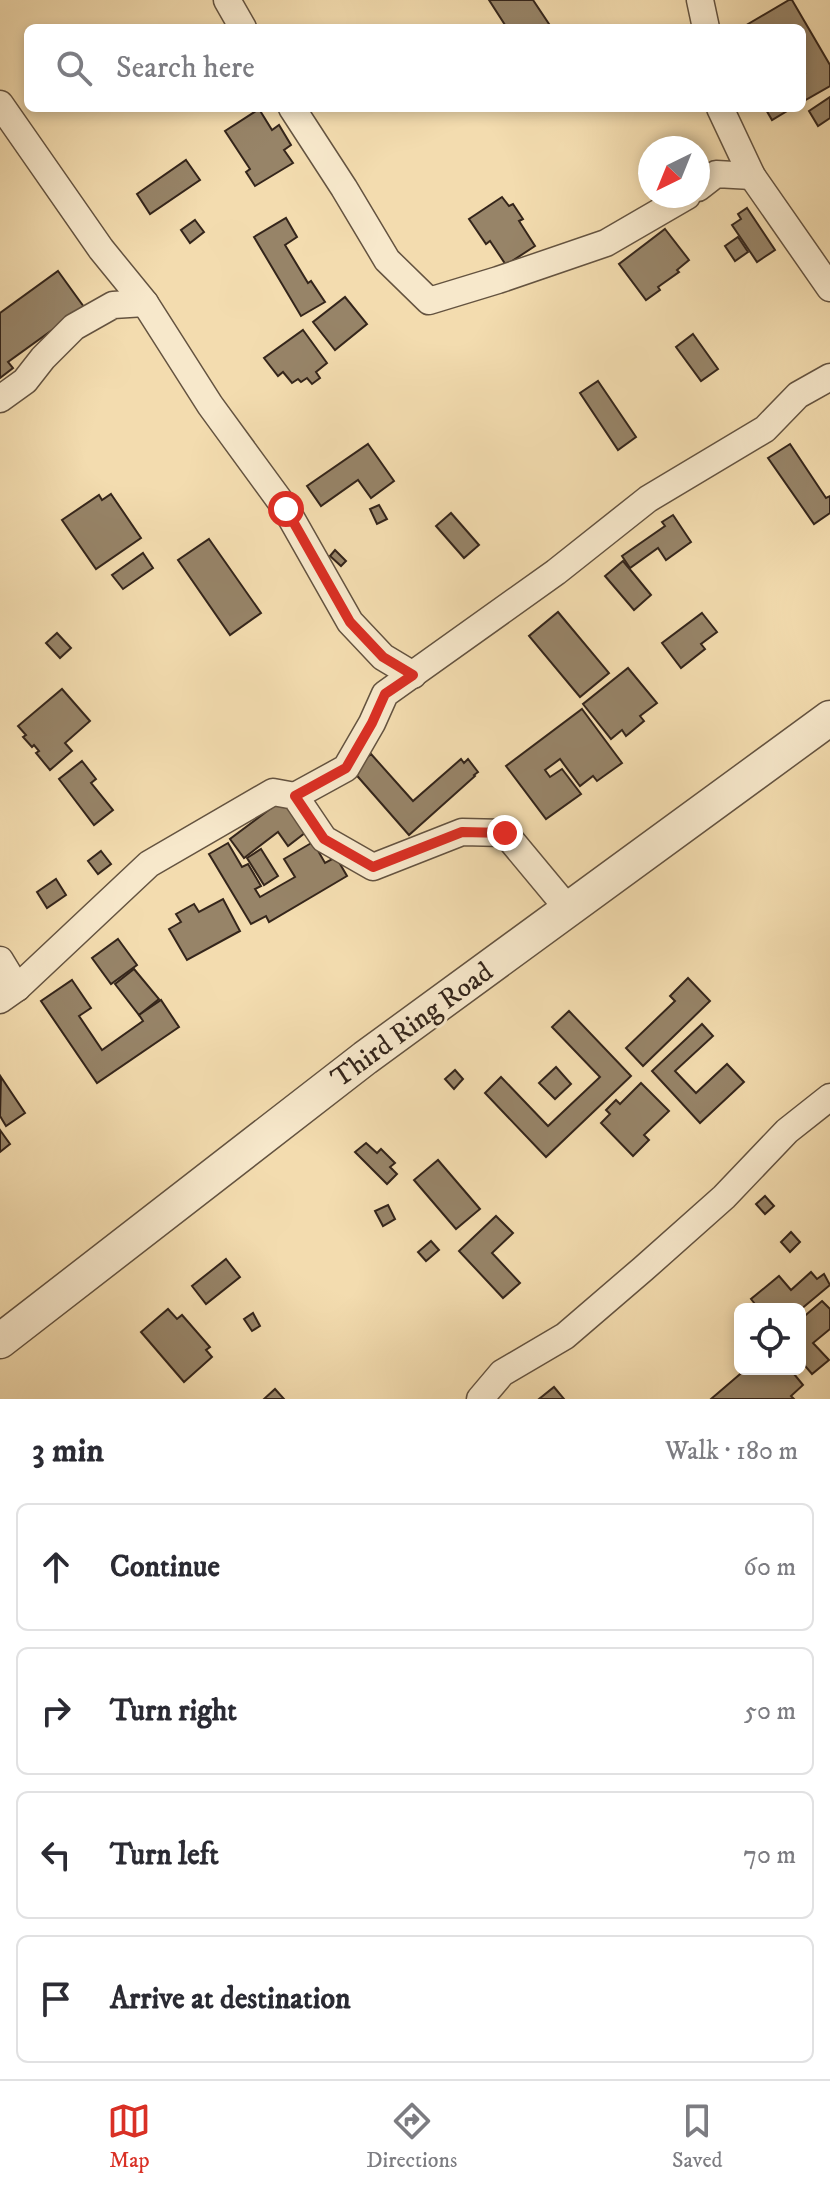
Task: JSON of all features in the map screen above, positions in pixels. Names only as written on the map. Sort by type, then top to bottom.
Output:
[{"type":"street","points":[[227,0],[241,24]]},
{"type":"street","points":[[700,0],[705,24]]},
{"type":"street","points":[[0,104],[101,249],[145,303],[210,405],[286,509],[350,622],[383,657],[413,675]]},
{"type":"street","points":[[295,112],[387,260],[429,301],[606,243],[666,208]]},
{"type":"street","points":[[722,112],[752,176],[830,288]]},
{"type":"street","points":[[710,179],[716,174],[752,176]]},
{"type":"street","points":[[0,399],[25,381],[74,327],[113,305],[145,303]]},
{"type":"street","points":[[0,960],[9,994],[149,864],[273,792],[295,796],[346,768],[385,694],[556,572],[648,499],[765,429],[798,395],[830,377]]},
{"type":"street","name":"Third Ring Road","points":[[4,1332],[365,1058],[830,718]]},
{"type":"street","points":[[295,796],[324,839],[373,867],[462,832],[505,833],[569,910]]},
{"type":"street","points":[[480,1399],[502,1373],[565,1336],[643,1269],[724,1197],[787,1131],[830,1097]]},
{"type":"building","points":[[489,0],[533,0],[549,24],[504,24]]},
{"type":"building","points":[[792,0],[830,65],[830,86],[806,100],[806,24],[748,24]]},
{"type":"building","points":[[830,97],[830,118],[818,126],[809,111]]},
{"type":"building","points":[[254,112],[261,112],[272,130],[279,125],[291,145],[284,150],[293,163],[255,186],[246,172],[250,169],[225,131]]},
{"type":"building","points":[[767,112],[785,112],[772,120]]},
{"type":"building","points":[[186,160],[200,180],[150,214],[137,194]]},
{"type":"building","points":[[502,197],[509,206],[513,204],[523,219],[519,221],[535,246],[506,265],[490,241],[486,244],[469,219]]},
{"type":"building","points":[[747,208],[775,250],[757,262],[732,225],[741,219],[738,214]]},
{"type":"building","points":[[286,218],[297,237],[285,245],[308,283],[311,281],[325,302],[301,316],[254,237]]},
{"type":"building","points":[[195,220],[204,232],[190,243],[181,230]]},
{"type":"building","points":[[665,229],[689,260],[646,300],[619,264]]},
{"type":"building","points":[[738,237],[748,252],[735,261],[725,246]]},
{"type":"building","points":[[58,271],[84,307],[8,362],[13,368],[0,378],[0,313]]},
{"type":"building","points":[[345,297],[367,324],[335,350],[313,322]]},
{"type":"building","points":[[303,330],[327,363],[316,372],[320,378],[312,384],[307,378],[292,383],[283,372],[278,376],[264,358]]},
{"type":"building","points":[[693,334],[718,369],[701,381],[676,347]]},
{"type":"building","points":[[598,381],[636,437],[618,450],[580,393]]},
{"type":"building","points":[[368,444],[394,481],[371,498],[358,480],[321,506],[307,486]]},
{"type":"building","points":[[790,444],[826,498],[830,496],[830,513],[814,524],[768,458]]},
{"type":"building","points":[[111,494],[141,538],[96,569],[62,520],[99,495],[102,500]]},
{"type":"building","points":[[379,505],[387,519],[377,524],[370,509]]},
{"type":"building","points":[[451,513],[479,545],[464,558],[436,526]]},
{"type":"building","points":[[673,515],[691,542],[666,560],[658,548],[630,568],[622,556],[665,526],[662,522]]},
{"type":"building","points":[[209,539],[261,613],[230,635],[178,560]]},
{"type":"building","points":[[335,550],[346,561],[341,566],[330,556]]},
{"type":"building","points":[[143,553],[153,568],[123,589],[112,575]]},
{"type":"building","points":[[623,561],[651,595],[634,610],[605,576]]},
{"type":"building","points":[[558,612],[609,673],[580,697],[529,636]]},
{"type":"building","points":[[702,613],[717,632],[701,644],[705,649],[681,668],[662,643]]},
{"type":"building","points":[[57,633],[71,648],[60,658],[46,643]]},
{"type":"building","points":[[628,668],[657,703],[640,716],[644,721],[626,736],[622,730],[611,739],[583,704]]},
{"type":"building","points":[[62,689],[90,721],[65,743],[72,751],[50,770],[36,753],[39,751],[23,737],[26,735],[18,726]]},
{"type":"building","points":[[582,709],[622,763],[597,781],[593,776],[580,786],[560,759],[545,770],[550,777],[562,769],[581,794],[546,819],[506,766]]},
{"type":"building","points":[[371,754],[413,801],[461,759],[464,763],[468,759],[478,772],[409,835],[352,770]]},
{"type":"building","points":[[82,761],[96,779],[91,783],[113,810],[94,825],[59,779]]},
{"type":"building","points":[[286,797],[310,829],[288,846],[278,832],[244,858],[230,839]]},
{"type":"building","points":[[313,842],[325,863],[336,857],[347,876],[269,922],[266,916],[251,924],[209,854],[228,843],[242,867],[248,864],[261,886],[255,889],[260,897],[295,877],[284,859]]},
{"type":"building","points":[[261,849],[278,876],[264,885],[247,858]]},
{"type":"building","points":[[101,851],[111,864],[98,874],[88,861]]},
{"type":"building","points":[[56,879],[66,895],[47,908],[37,892]]},
{"type":"building","points":[[223,899],[240,931],[187,960],[169,929],[181,922],[176,914],[194,904],[199,912]]},
{"type":"building","points":[[118,939],[137,965],[111,984],[92,958]]},
{"type":"building","points":[[134,969],[159,999],[139,1015],[115,984]]},
{"type":"building","points":[[688,978],[710,1001],[643,1066],[626,1048],[675,1001],[670,996]]},
{"type":"building","points":[[72,980],[91,1008],[79,1016],[102,1050],[143,1021],[139,1015],[161,1000],[179,1027],[97,1083],[41,1001]]},
{"type":"building","points":[[569,1011],[631,1076],[546,1157],[485,1093],[501,1077],[548,1126],[600,1077],[552,1027]]},
{"type":"building","points":[[702,1024],[713,1036],[675,1071],[696,1093],[727,1064],[744,1082],[700,1123],[652,1071]]},
{"type":"building","points":[[556,1067],[571,1084],[555,1099],[539,1083]]},
{"type":"building","points":[[455,1070],[463,1079],[454,1089],[445,1079]]},
{"type":"building","points":[[1,1077],[25,1113],[6,1126],[0,1116]]},
{"type":"building","points":[[641,1083],[669,1111],[644,1135],[649,1140],[633,1156],[601,1123],[610,1114],[606,1110],[616,1100],[620,1104]]},
{"type":"building","points":[[0,1130],[10,1144],[0,1152]]},
{"type":"building","points":[[366,1143],[377,1153],[381,1149],[395,1163],[390,1167],[397,1174],[387,1184],[355,1152]]},
{"type":"building","points":[[438,1160],[480,1209],[456,1229],[414,1180]]},
{"type":"building","points":[[765,1196],[774,1206],[765,1214],[756,1204]]},
{"type":"building","points":[[388,1205],[395,1219],[383,1226],[375,1211]]},
{"type":"building","points":[[496,1216],[513,1233],[492,1253],[520,1283],[503,1298],[459,1251]]},
{"type":"building","points":[[791,1232],[800,1242],[790,1252],[781,1242]]},
{"type":"building","points":[[431,1241],[439,1250],[426,1261],[418,1252]]},
{"type":"building","points":[[226,1259],[240,1277],[206,1304],[192,1286]]},
{"type":"building","points":[[811,1272],[817,1279],[824,1274],[830,1285],[806,1305],[754,1303],[751,1299],[779,1276],[791,1290]]},
{"type":"building","points":[[822,1301],[830,1309],[830,1329],[813,1343],[829,1360],[812,1374],[806,1367],[806,1315]]},
{"type":"building","points":[[168,1309],[177,1319],[182,1315],[210,1347],[206,1350],[212,1357],[184,1382],[141,1332]]},
{"type":"building","points":[[253,1313],[260,1326],[252,1331],[244,1319]]},
{"type":"building","points":[[739,1375],[795,1375],[803,1385],[791,1396],[794,1399],[711,1399]]},
{"type":"building","points":[[554,1387],[564,1399],[539,1399]]},
{"type":"building","points":[[275,1389],[284,1399],[264,1399]]},
{"type":"route","points":[[286,509],[350,622],[383,657],[413,675],[385,694],[346,768],[295,796],[324,839],[373,867],[462,832],[505,833]]}]
